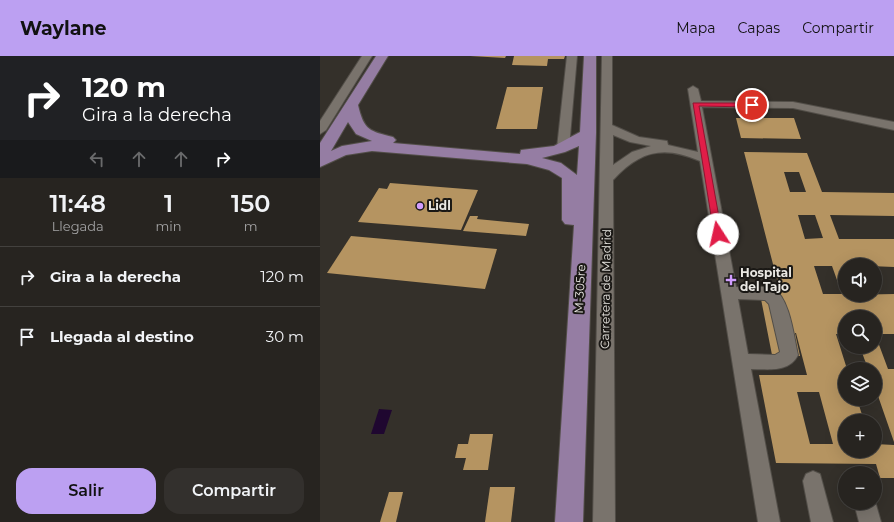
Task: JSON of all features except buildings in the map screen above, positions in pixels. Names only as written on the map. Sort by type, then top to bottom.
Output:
[{"type":"main road","points":[[320,155],[351,98],[367,79],[382,56]]},
{"type":"main road","name":"M-305re","points":[[569,522],[588,133],[590,56]]},
{"type":"main road","points":[[351,98],[354,123],[364,134],[377,139],[530,153],[548,152],[563,148],[575,143],[588,133]]},
{"type":"main road","points":[[320,162],[328,156],[356,147],[387,146],[527,159],[560,168],[570,177]]},
{"type":"main road","points":[[563,148],[570,177],[571,244],[581,277]]},
{"type":"lane","points":[[320,130],[351,98],[353,78],[368,56]]},
{"type":"lane","points":[[563,148],[572,56]]},
{"type":"lane","name":"Carretera de Madrid","points":[[604,522],[608,56]]},
{"type":"lane","points":[[353,78],[367,79]]},
{"type":"lane","points":[[693,88],[696,104],[697,142],[729,293],[769,522]]},
{"type":"lane","points":[[696,104],[793,105],[894,126]]},
{"type":"lane","points":[[608,127],[636,139],[652,143],[669,145],[697,142]]},
{"type":"lane","points":[[669,145],[697,142]]},
{"type":"lane","points":[[607,178],[626,160],[650,150],[665,149],[690,151],[697,142]]},
{"type":"lane","points":[[729,293],[769,294],[777,301],[789,355],[778,362],[741,361]]},
{"type":"lane","points":[[812,481],[822,522]]},
{"type":"lane","points":[[867,510],[870,522]]},
{"type":"shaded area","points":[[379,409],[392,410],[384,434],[371,434]]},
{"type":"place","name":"Lidl","points":[[420,206]]},
{"type":"place","name":"Hospital del Tajo","points":[[731,280]]},
{"type":"route","points":[[718,234],[696,104],[752,105]]}]
